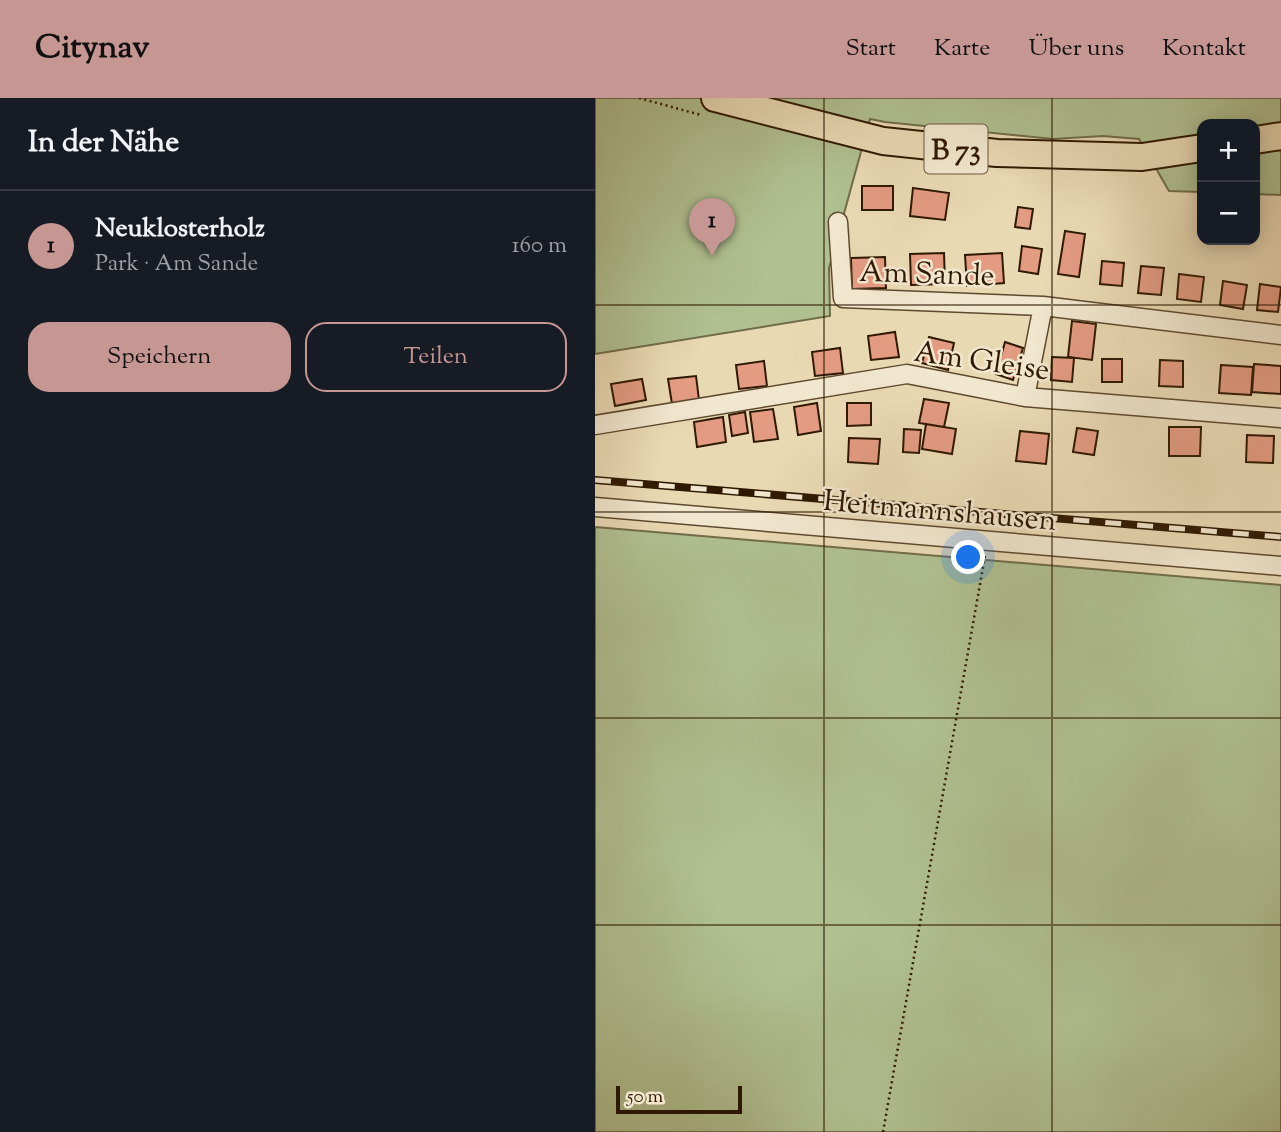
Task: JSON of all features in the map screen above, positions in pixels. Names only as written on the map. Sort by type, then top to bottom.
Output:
[{"type":"main road","name":"B 73","points":[[715,98],[884,141],[997,153],[1142,156],[1197,149]]},
{"type":"main road","points":[[1260,139],[1281,136]]},
{"type":"street","name":"Am Sande","points":[[838,222],[843,298],[1043,306],[1281,335]]},
{"type":"street","points":[[1025,397],[1043,306]]},
{"type":"street","name":"Am Gleise","points":[[595,425],[907,374],[1025,397],[1281,418]]},
{"type":"street","name":"Heitmannshausen","points":[[595,507],[1281,566]]},
{"type":"path","points":[[883,1132],[988,541]]},
{"type":"green space","points":[[595,98],[1281,98],[1281,195],[1260,194],[1260,119],[1197,119],[1197,192],[1169,191],[1139,139],[1103,136],[1053,139],[870,119],[829,268],[830,316],[595,354]]},
{"type":"green space","points":[[595,527],[1281,585],[1281,1132],[595,1132]]},
{"type":"building","points":[[862,186],[893,186],[893,210],[862,210]]},
{"type":"building","points":[[913,188],[949,193],[945,220],[910,216]]},
{"type":"building","points":[[1018,207],[1033,209],[1030,229],[1015,227]]},
{"type":"building","points":[[1065,231],[1085,234],[1079,277],[1058,274]]},
{"type":"building","points":[[1022,246],[1042,249],[1038,274],[1019,271]]},
{"type":"building","points":[[944,253],[945,284],[911,285],[910,254]]},
{"type":"building","points":[[1002,253],[1004,283],[967,286],[965,255]]},
{"type":"building","points":[[885,257],[886,288],[852,289],[851,258]]},
{"type":"building","points":[[1102,261],[1124,263],[1122,286],[1100,284]]},
{"type":"building","points":[[1141,266],[1164,268],[1161,295],[1138,293]]},
{"type":"building","points":[[1179,274],[1204,277],[1201,302],[1177,299]]},
{"type":"building","points":[[1223,281],[1247,285],[1243,309],[1220,305]]},
{"type":"building","points":[[1260,284],[1281,287],[1278,312],[1257,310]]},
{"type":"building","points":[[1072,321],[1096,324],[1092,360],[1068,357]]},
{"type":"building","points":[[895,332],[899,357],[871,360],[868,336]]},
{"type":"building","points":[[929,337],[954,343],[948,370],[922,363]]},
{"type":"building","points":[[1005,342],[1023,348],[1013,380],[996,374]]},
{"type":"building","points":[[840,348],[843,373],[815,376],[812,352]]},
{"type":"building","points":[[1052,357],[1074,358],[1072,382],[1051,380]]},
{"type":"building","points":[[1102,359],[1122,359],[1122,382],[1102,382]]},
{"type":"building","points":[[1160,360],[1183,361],[1183,387],[1159,386]]},
{"type":"building","points":[[764,361],[767,386],[739,389],[736,365]]},
{"type":"building","points":[[1254,364],[1281,366],[1281,394],[1252,392]]},
{"type":"building","points":[[1221,365],[1253,367],[1251,395],[1219,393]]},
{"type":"building","points":[[696,376],[699,400],[672,404],[668,379]]},
{"type":"building","points":[[642,379],[646,400],[615,406],[611,384]]},
{"type":"building","points":[[924,399],[949,403],[944,427],[919,423]]},
{"type":"building","points":[[817,403],[821,431],[798,435],[794,407]]},
{"type":"building","points":[[847,403],[871,403],[871,425],[847,426]]},
{"type":"building","points":[[773,409],[778,439],[754,442],[750,412]]},
{"type":"building","points":[[745,412],[748,433],[732,436],[729,415]]},
{"type":"building","points":[[723,417],[726,442],[697,447],[694,422]]},
{"type":"building","points":[[926,424],[956,429],[952,454],[922,449]]},
{"type":"building","points":[[1169,427],[1201,427],[1200,456],[1169,456]]},
{"type":"building","points":[[1077,428],[1098,431],[1094,455],[1073,452]]},
{"type":"building","points":[[904,429],[921,430],[919,453],[903,452]]},
{"type":"building","points":[[1020,431],[1049,434],[1046,464],[1016,461]]},
{"type":"building","points":[[1247,435],[1274,436],[1273,463],[1246,462]]},
{"type":"building","points":[[849,438],[880,439],[878,464],[848,462]]},
{"type":"railway","points":[[595,480],[1281,537]]},
{"type":"place","name":"Neuklosterholz","points":[[712,256]]}]
